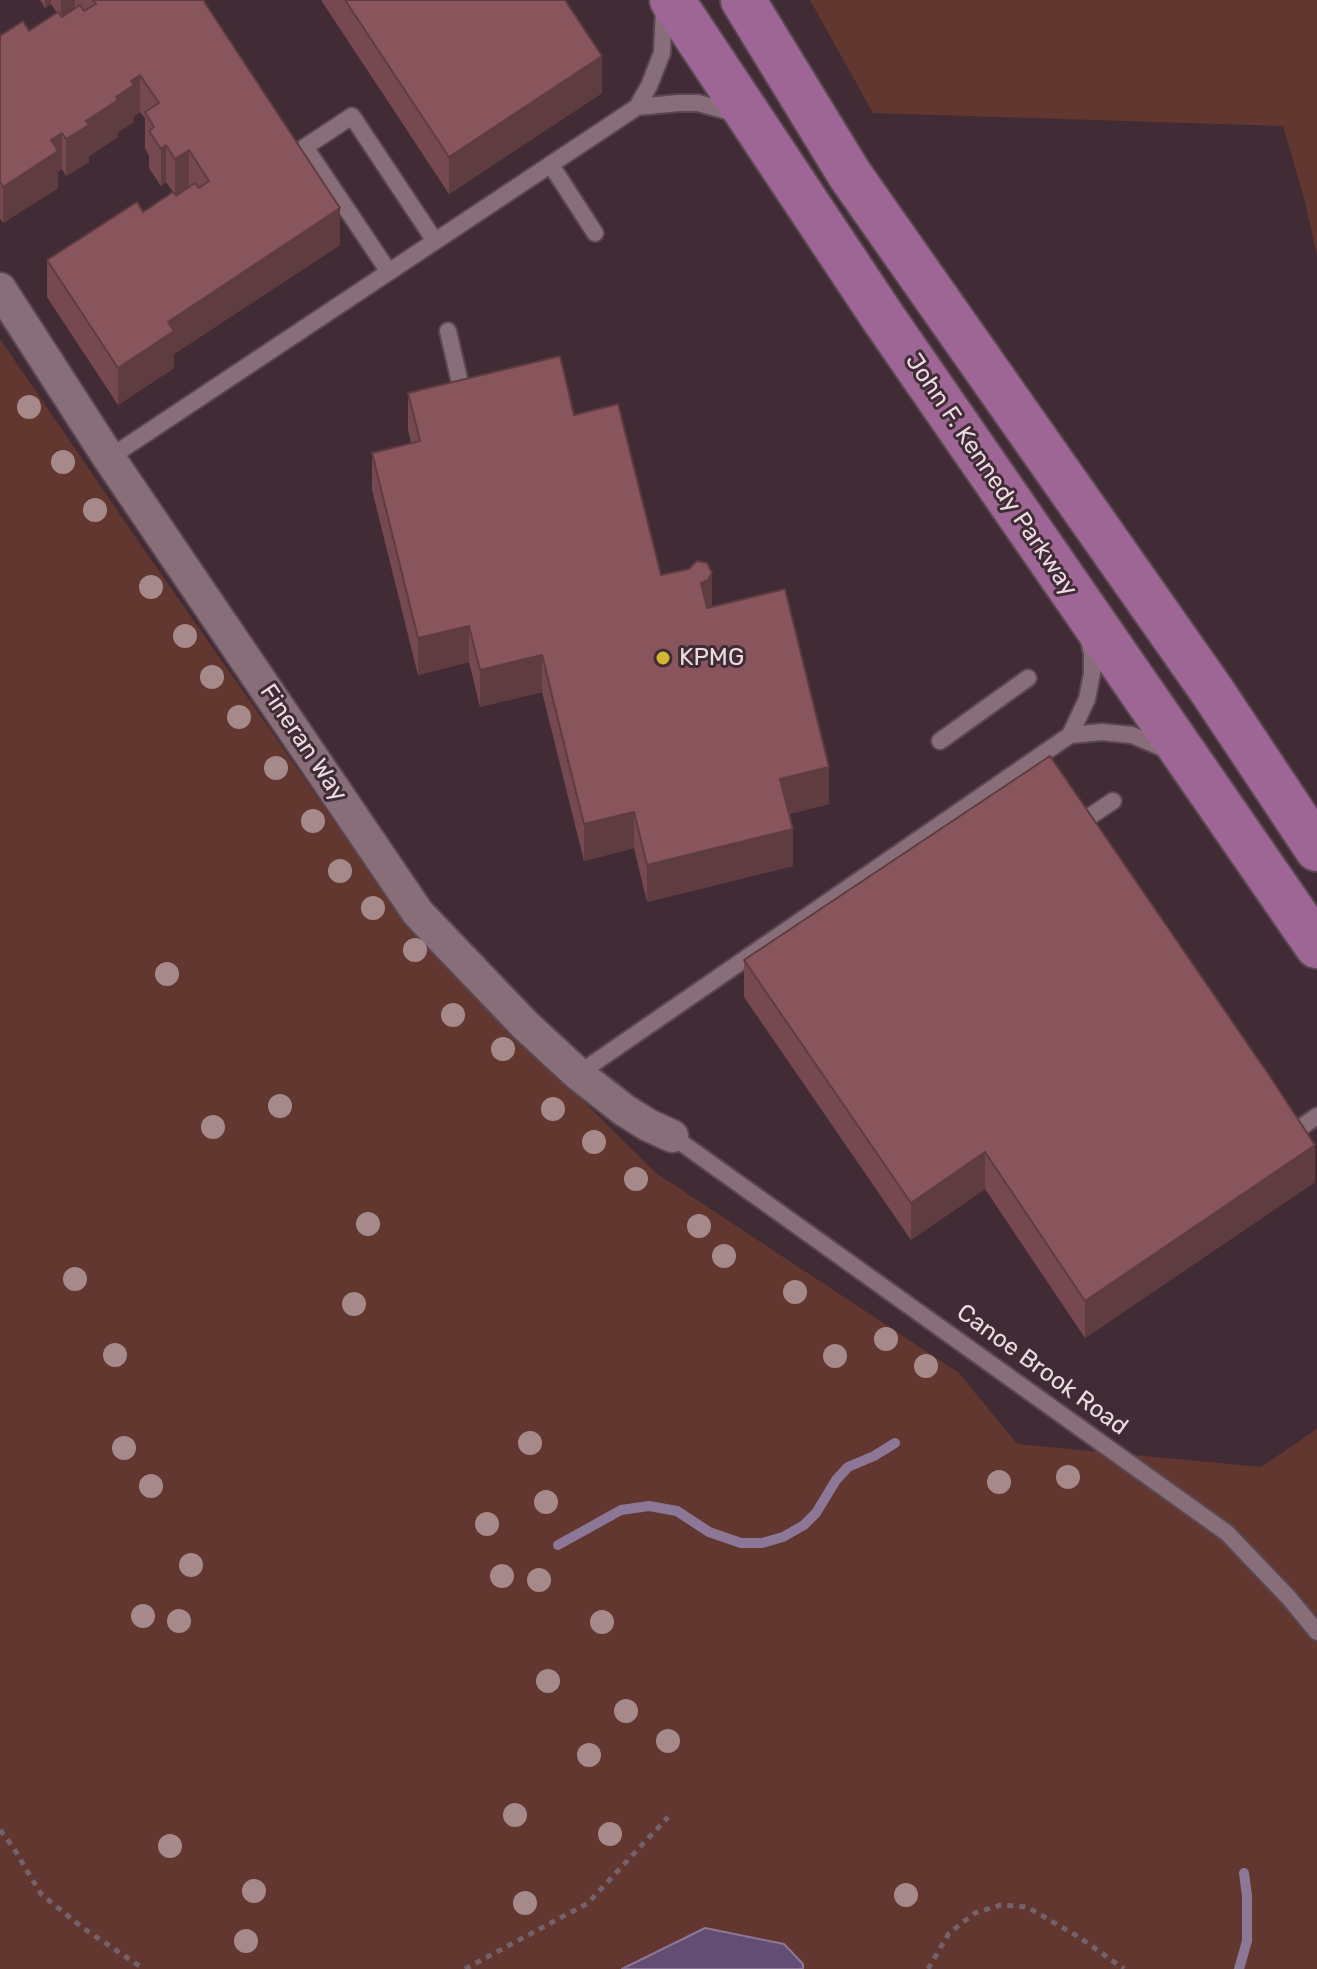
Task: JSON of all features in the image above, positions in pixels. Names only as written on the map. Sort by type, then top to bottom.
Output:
[{"type":"main road","name":"John F. Kennedy Parkway","points":[[672,0],[882,316],[1317,946]]},
{"type":"main road","points":[[743,0],[850,175],[1203,678],[1317,849]]},
{"type":"street","name":"Fineran Way","points":[[0,289],[109,458],[418,913],[525,1025],[578,1074],[624,1110],[672,1136]]},
{"type":"lane","points":[[109,458],[637,107],[662,53],[665,0]]},
{"type":"lane","points":[[637,107],[698,103],[749,117]]},
{"type":"lane","points":[[389,272],[305,147],[352,116],[435,241]]},
{"type":"lane","points":[[551,165],[595,233]]},
{"type":"lane","points":[[448,331],[468,415]]},
{"type":"lane","points":[[578,1074],[920,847],[1070,735],[1087,699],[1092,674],[1092,653],[1079,603]]},
{"type":"lane","points":[[940,741],[1028,678]]},
{"type":"lane","points":[[1070,735],[1102,732],[1132,735],[1160,746],[1192,766]]},
{"type":"lane","points":[[1072,828],[1113,801]]},
{"type":"lane","points":[[1286,1138],[1317,1116]]},
{"type":"lane","name":"Canoe Brook Road","points":[[672,1136],[1227,1533],[1317,1632]]},
{"type":"path","points":[[465,1969],[588,1903],[668,1817]]},
{"type":"path","points":[[0,1830],[41,1894],[83,1928],[144,1969]]},
{"type":"path","points":[[928,1969],[949,1933],[975,1913],[1001,1905],[1027,1907],[1079,1937],[1124,1969]]},
{"type":"shaded area","points":[[810,0],[1317,0],[1317,255],[1283,126],[873,113]]},
{"type":"shaded area","points":[[0,339],[411,931],[656,1173],[959,1373],[1017,1444],[1261,1467],[1317,1429],[1317,1969],[0,1969]]},
{"type":"shaded area","points":[[705,1928],[784,1944],[803,1964],[803,1969],[622,1969]]},
{"type":"building","points":[[93,0],[203,0],[340,208],[168,322],[174,331],[118,368],[47,260],[137,202],[143,212],[173,192],[176,196],[195,183],[199,188],[209,181],[189,150],[175,159],[166,145],[161,149],[149,131],[154,127],[145,112],[159,103],[140,75],[131,81],[134,85],[116,97],[118,100],[86,121],[89,125],[66,139],[62,133],[51,140],[58,151],[3,187],[0,181],[0,36],[23,21],[29,31],[58,12],[62,17],[80,5],[84,11],[96,4]]},
{"type":"building","points":[[345,0],[565,0],[602,56],[449,157]]},
{"type":"building","points":[[560,356],[574,415],[618,404],[661,575],[689,569],[697,561],[707,563],[712,573],[708,580],[701,583],[707,608],[785,589],[829,767],[780,779],[793,829],[647,865],[634,812],[584,824],[542,655],[480,670],[469,626],[418,638],[372,453],[420,441],[408,393]]},
{"type":"building","points":[[1050,756],[1315,1145],[1085,1301],[985,1152],[911,1203],[744,960]]},
{"type":"waterway","points":[[558,1545],[621,1510],[649,1506],[677,1511],[709,1532],[741,1543],[762,1543],[783,1537],[804,1525],[816,1513],[836,1480],[848,1467],[895,1443]]},
{"type":"waterway","points":[[1239,1969],[1247,1941],[1244,1873]]},
{"type":"place","name":"KPMG","points":[[663,658]]}]
